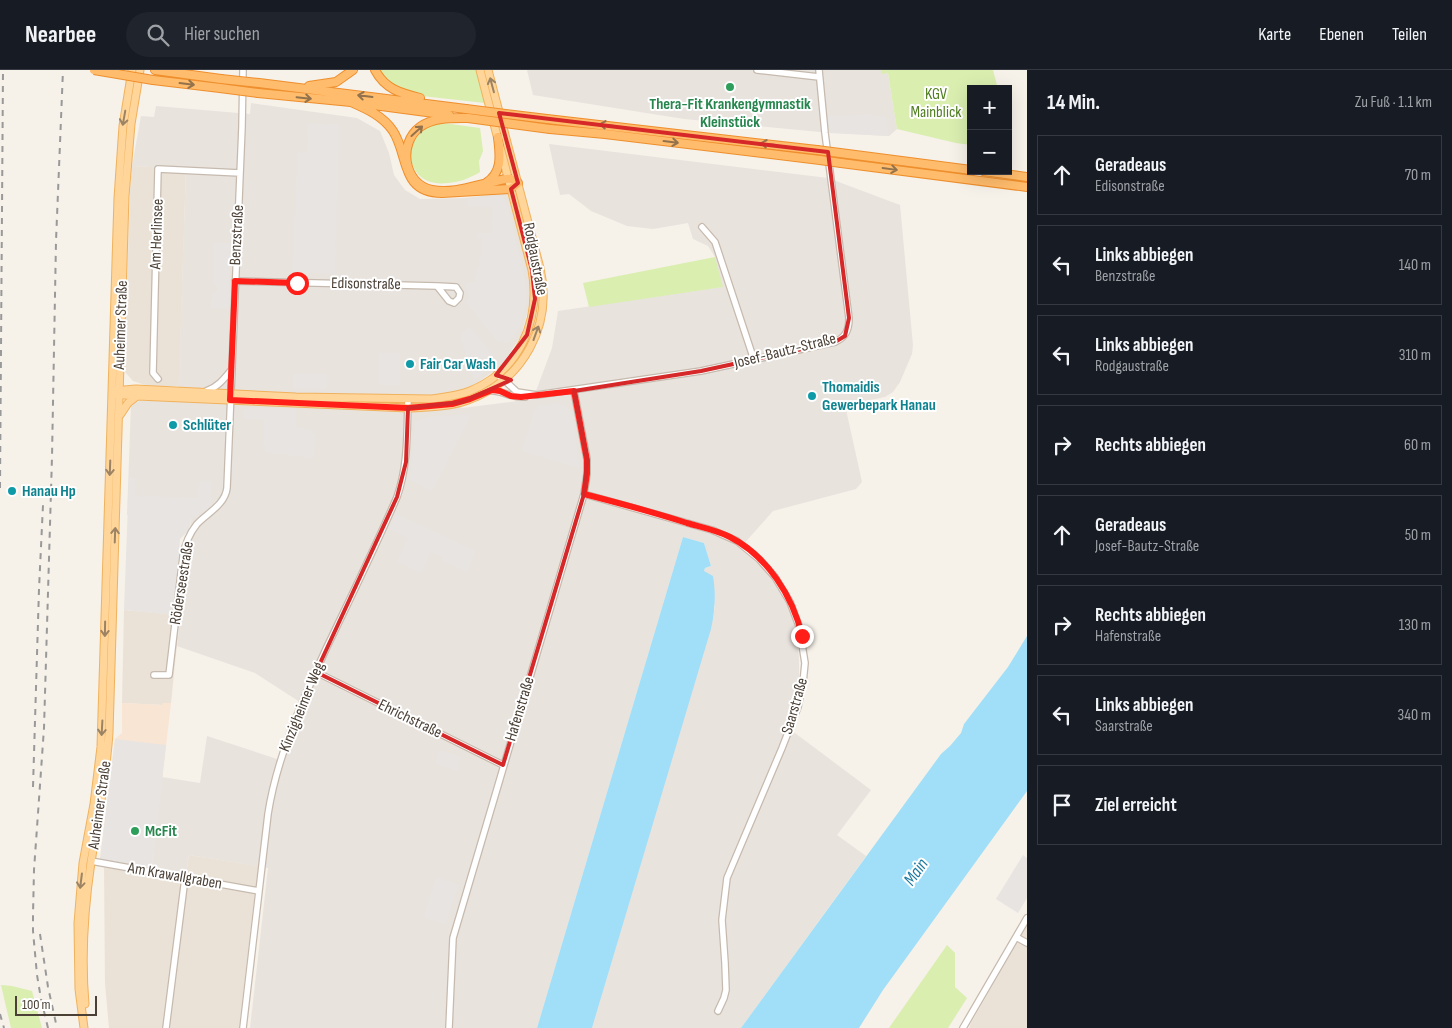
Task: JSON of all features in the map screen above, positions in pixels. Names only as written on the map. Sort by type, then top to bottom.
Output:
[{"type":"highway","points":[[94,70],[153,80],[351,102],[550,129],[842,162],[1027,187]]},
{"type":"highway","points":[[155,70],[967,169]]},
{"type":"highway","points":[[296,88],[336,82],[353,70]]},
{"type":"highway","points":[[374,70],[383,82],[396,92],[466,108]]},
{"type":"highway","points":[[351,102],[378,116],[389,125],[398,141],[409,175],[415,183],[425,190],[442,193],[511,189],[518,182],[509,179],[464,189],[432,190],[422,186],[415,180],[406,162],[408,141],[413,134],[420,127],[444,118],[468,118]]},
{"type":"highway","points":[[483,184],[492,178],[499,166],[498,137]]},
{"type":"highway","points":[[1012,175],[1027,177]]},
{"type":"main road","name":"Auheimer Straße","points":[[84,1028],[79,990],[78,923],[84,863],[101,746],[120,164],[123,126],[132,70]]},
{"type":"main road","name":"Auheimer Straße","points":[[88,1028],[84,974],[87,904],[91,861],[104,786],[108,742],[126,170],[140,70]]},
{"type":"main road","name":"Rodgaustraße","points":[[119,393],[124,395],[137,392],[204,392],[230,397],[432,399],[476,388],[496,375],[515,355],[527,335],[535,299],[532,270],[480,70]]},
{"type":"main road","name":"Rodgaustraße","points":[[137,392],[408,408],[452,404],[470,399],[488,391],[504,380],[523,359],[535,339],[544,303],[543,280],[488,70]]},
{"type":"main road","points":[[118,417],[137,392],[125,380],[120,370]]},
{"type":"main road","points":[[112,402],[119,393],[113,384]]},
{"type":"street","name":"Benzstraße","points":[[230,397],[243,70]]},
{"type":"street","points":[[757,70],[819,73]]},
{"type":"street","name":"Josef-Bautz-Straße","points":[[496,375],[517,392],[534,396],[701,371],[835,342],[844,336],[849,325],[819,73]]},
{"type":"street","name":"Am Herlinsee","points":[[158,379],[153,373],[158,169],[240,173]]},
{"type":"street","points":[[702,226],[718,248],[754,360]]},
{"type":"street","name":"Edisonstraße","points":[[235,281],[436,286]]},
{"type":"street","points":[[204,392],[218,386],[232,369]]},
{"type":"street","points":[[496,375],[497,385],[502,392]]},
{"type":"street","points":[[488,391],[502,392],[513,397],[534,396]]},
{"type":"street","name":"Hafenstraße","points":[[449,1028],[453,938],[584,494],[587,460],[574,391]]},
{"type":"street","name":"Röderseestraße","points":[[154,675],[169,675],[186,541],[198,523],[221,501],[226,493],[230,397]]},
{"type":"street","name":"Kinzigheimer Weg","points":[[243,1028],[268,814],[274,782],[289,735],[316,672],[397,497],[406,462],[408,400]]},
{"type":"street","name":"Saarstraße","points":[[584,494],[712,530],[737,541],[759,559],[775,577],[790,602],[799,626],[805,663],[798,707],[727,878],[722,920],[726,990],[718,1011]]},
{"type":"street","points":[[106,580],[114,581]]},
{"type":"street","name":"Ehrichstraße","points":[[316,672],[503,765]]},
{"type":"street","name":"Am Krawallgraben","points":[[91,861],[259,890]]},
{"type":"street","points":[[166,1028],[185,878]]},
{"type":"street","points":[[963,1028],[1027,918]]},
{"type":"street","points":[[1016,937],[1027,943]]},
{"type":"highlighted area","points":[[499,113],[828,152],[849,318],[845,336],[835,342],[701,371],[574,391],[587,459],[584,494],[503,765],[316,672],[397,497],[406,462],[408,408],[462,402],[511,380],[496,375],[527,335],[535,299],[532,270],[511,189],[518,183]]},
{"type":"shaded area","points":[[527,70],[881,70],[881,73],[888,73],[897,129],[889,136],[820,132],[684,119],[533,95]]},
{"type":"shaded area","points":[[251,103],[357,118],[380,131],[389,153],[394,175],[405,190],[420,199],[465,198],[507,193],[526,257],[531,299],[521,336],[502,365],[476,384],[451,393],[462,408],[533,399],[552,348],[558,311],[722,287],[715,257],[708,246],[693,239],[688,223],[653,229],[627,226],[591,211],[569,194],[560,195],[549,144],[828,178],[900,205],[913,345],[912,354],[900,382],[893,392],[885,397],[845,405],[862,482],[856,489],[773,511],[741,547],[765,569],[774,582],[791,611],[796,628],[799,680],[787,727],[871,790],[837,835],[866,856],[741,1028],[592,1028],[713,618],[715,606],[704,571],[705,568],[711,566],[704,543],[683,537],[537,1028],[250,1028],[268,868],[189,855],[185,882],[151,876],[162,777],[200,783],[207,736],[283,761],[292,735],[306,706],[255,673],[177,646],[191,518],[127,515],[131,404],[139,401],[178,401],[186,169],[132,166],[141,116],[154,117],[156,106],[250,114]]},
{"type":"shaded area","points":[[870,114],[874,117],[886,116],[889,136],[829,133],[827,117]]},
{"type":"shaded area","points":[[308,123],[339,125],[335,274],[292,272],[298,152],[307,153]]},
{"type":"shaded area","points":[[132,166],[186,168],[179,386],[151,386],[142,384],[133,381],[125,372]]},
{"type":"shaded area","points":[[501,196],[509,211],[523,269],[526,292],[526,302],[520,326],[514,337],[506,344],[503,340],[499,343],[465,301],[469,298],[466,282],[476,283],[477,268],[482,256],[481,238],[477,238],[478,233],[492,233],[493,207],[468,206],[468,199]]},
{"type":"shaded area","points":[[214,243],[231,243],[228,309],[211,308],[212,293],[216,293],[217,285],[213,284]]},
{"type":"shaded area","points":[[470,327],[494,357],[491,369],[474,380],[461,339],[462,333]]},
{"type":"shaded area","points":[[379,353],[400,353],[400,385],[379,385]]},
{"type":"shaded area","points":[[293,374],[327,374],[326,389],[293,388]]},
{"type":"shaded area","points":[[559,403],[566,406],[572,414],[580,468],[522,451],[535,409],[538,410],[538,406]]},
{"type":"shaded area","points":[[296,408],[296,428],[311,430],[311,434],[315,434],[314,458],[265,452],[266,446],[263,445],[264,419],[244,419],[244,409]]},
{"type":"shaded area","points":[[471,414],[432,491],[410,480],[415,422],[428,417]]},
{"type":"shaded area","points":[[129,478],[135,478],[135,496],[198,498],[199,481],[212,482],[211,505],[207,511],[200,510],[199,517],[191,517],[189,530],[180,539],[174,615],[124,610]]},
{"type":"shaded area","points":[[396,514],[475,551],[467,572],[441,560],[443,557],[431,552],[421,573],[397,562],[408,538],[389,529]]},
{"type":"shaded area","points":[[124,610],[180,615],[171,703],[163,703],[163,705],[122,703]]},
{"type":"shaded area","points":[[122,703],[162,705],[163,703],[171,703],[152,867],[100,860],[115,739],[122,733]]},
{"type":"shaded area","points":[[115,739],[166,745],[152,867],[100,860]]},
{"type":"shaded area","points":[[439,750],[461,757],[457,771],[435,763]]},
{"type":"shaded area","points":[[189,855],[258,866],[239,1028],[109,1028],[105,983],[104,867],[185,882]]},
{"type":"shaded area","points":[[1023,855],[1027,858],[1027,898],[1018,913],[996,899]]},
{"type":"shaded area","points":[[436,878],[458,884],[446,924],[424,917]]},
{"type":"shaded area","points":[[1027,925],[1027,1028],[969,1028],[971,1023]]},
{"type":"green space","points":[[376,70],[476,70],[485,103],[404,94],[396,90]]},
{"type":"green space","name":"KGV Mainblick","points":[[881,70],[993,70],[997,85],[967,85],[967,144],[897,129],[888,73],[881,74]]},
{"type":"green space","points":[[443,123],[480,128],[483,151],[479,161],[480,172],[469,178],[448,183],[432,182],[420,177],[414,167],[411,156],[413,145],[419,134],[429,127]]},
{"type":"green space","points":[[715,257],[723,287],[589,307],[583,283]]},
{"type":"green space","points":[[947,945],[955,953],[955,987],[967,998],[948,1028],[889,1028]]},
{"type":"green space","points":[[1,985],[32,991],[42,1028],[11,1028]]},
{"type":"water","points":[[683,537],[704,543],[711,566],[705,568],[704,571],[713,576],[715,589],[711,629],[592,1028],[537,1028]]},
{"type":"water","name":"Main","points":[[1027,636],[1027,791],[883,990],[859,1028],[741,1028],[941,754],[961,733],[964,724],[1008,667]]},
{"type":"railway","points":[[0,488],[3,70]]},
{"type":"railway","points":[[48,1028],[37,975],[33,915],[34,870],[44,728],[56,241],[63,70]]},
{"type":"railway","points":[[33,787],[43,505]]},
{"type":"railway","points":[[40,934],[48,987],[57,1028]]},
{"type":"railway","points":[[0,1014],[4,1028]]},
{"type":"place","name":"Thera-Fit Krankengymnastik Kleinstück","points":[[730,87]]},
{"type":"place","name":"Fair Car Wash","points":[[410,364]]},
{"type":"place","name":"Thomaidis Gewerbepark Hanau","points":[[812,396]]},
{"type":"place","name":"Schlüter","points":[[173,425]]},
{"type":"place","name":"Hanau Hp","points":[[12,491]]},
{"type":"place","name":"McFit","points":[[135,831]]},
{"type":"route","points":[[297,283],[235,281],[230,400],[408,408],[444,406],[470,399],[492,390],[521,397],[574,391],[587,460],[584,494],[712,530],[737,541],[759,559],[782,588],[794,610],[802,636]]}]
